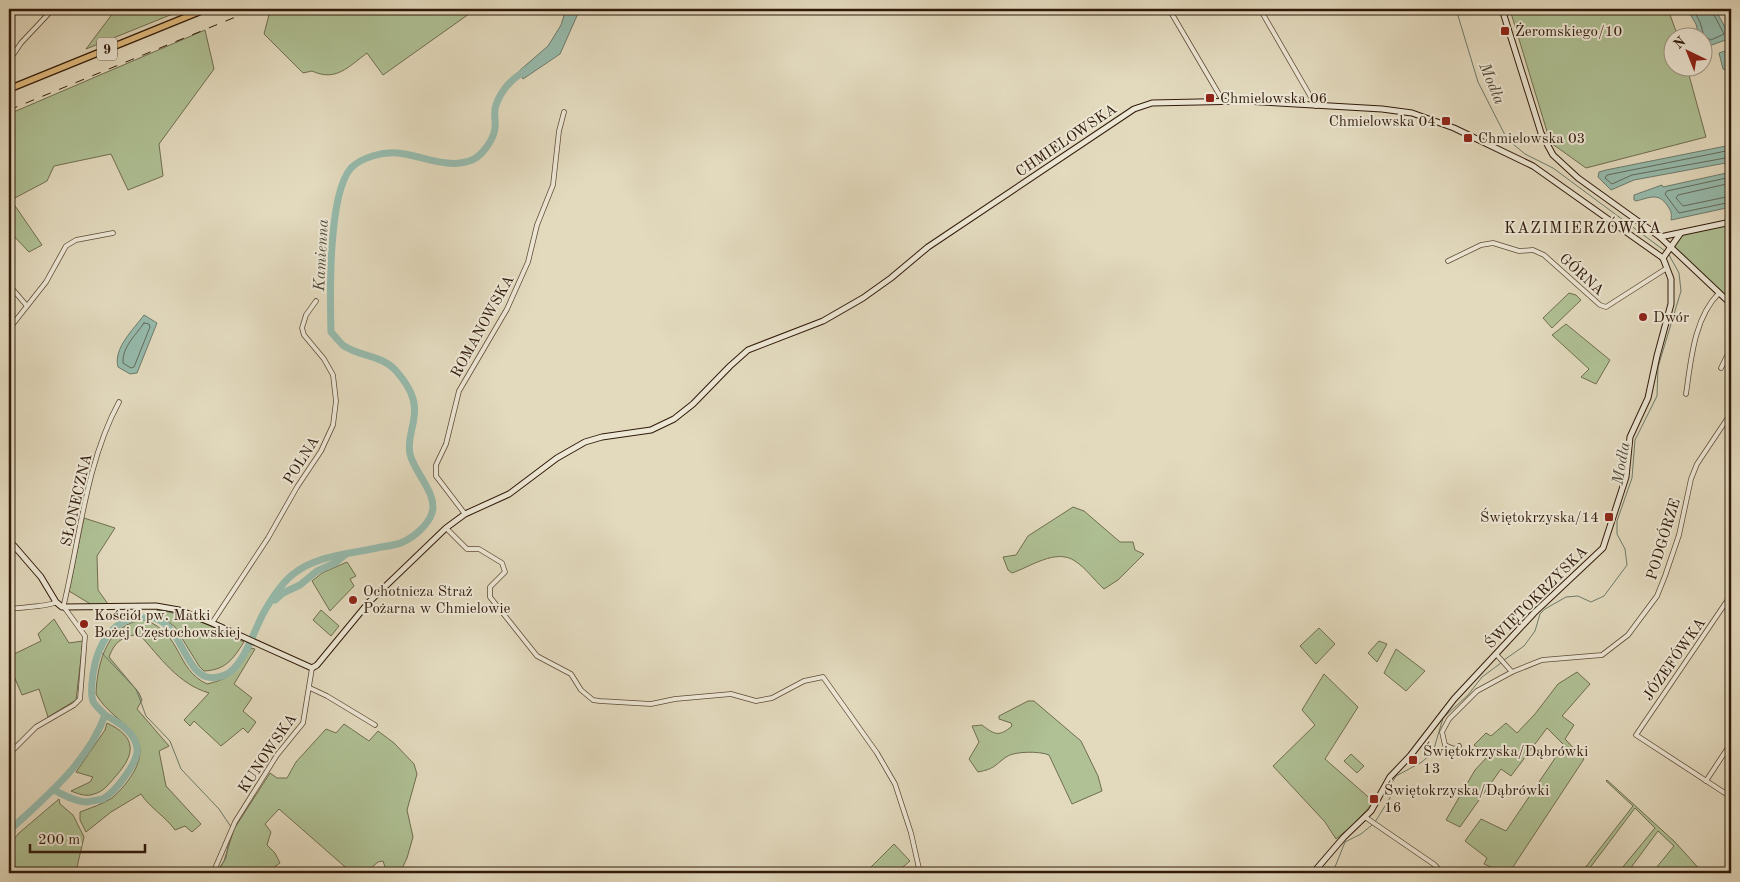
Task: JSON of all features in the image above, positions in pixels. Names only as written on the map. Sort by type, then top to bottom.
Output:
[{"type":"main road","name":"9","points":[[9,89],[206,9]]},
{"type":"street","points":[[9,60],[21,43],[54,9]]},
{"type":"street","points":[[1169,9],[1223,100]]},
{"type":"street","points":[[1260,9],[1316,106]]},
{"type":"street","points":[[1502,9],[1541,133],[1548,149],[1572,172],[1660,237],[1667,252],[1731,304]]},
{"type":"street","name":"CHMIELOWSKA","points":[[312,668],[317,665],[369,602],[446,528],[465,514],[509,494],[557,458],[585,442],[602,437],[652,430],[666,424],[693,404],[748,350],[823,321],[863,298],[891,278],[928,246],[1138,107],[1158,102],[1223,100],[1402,111],[1454,128],[1533,166],[1667,252]]},
{"type":"street","name":"ROMANOWSKA","points":[[465,514],[436,476],[436,464],[446,444],[450,420],[459,391],[507,310],[528,262],[537,226],[553,184],[559,131],[564,112]]},
{"type":"street","points":[[1660,237],[1731,222]]},
{"type":"street","points":[[9,328],[46,282],[70,242],[113,233]]},
{"type":"street","points":[[1667,252],[1680,234]]},
{"type":"street","name":"GÓRNA","points":[[1448,261],[1481,245],[1493,243],[1519,251],[1533,250],[1544,255],[1600,305],[1606,307],[1667,268]]},
{"type":"street","name":"ŚWIĘTOKRZYSKA","points":[[1313,873],[1344,837],[1365,817],[1378,800],[1390,777],[1410,756],[1444,709],[1497,655],[1534,613],[1603,548],[1626,477],[1630,437],[1648,398],[1671,304],[1672,288],[1667,268],[1667,252]]},
{"type":"street","points":[[9,285],[26,306]]},
{"type":"street","points":[[1686,394],[1700,326],[1710,302],[1719,293]]},
{"type":"street","name":"POLNA","points":[[212,623],[266,541],[321,451],[333,425],[336,401],[333,375],[324,358],[302,330],[302,324],[306,315],[316,301]]},
{"type":"street","points":[[1720,368],[1731,348]]},
{"type":"street","name":"SŁONECZNA","points":[[64,608],[84,508],[104,431],[119,402]]},
{"type":"street","name":"PODGÓRZE","points":[[1459,746],[1452,748],[1443,742],[1442,732],[1444,724],[1477,691],[1512,672],[1542,660],[1602,654],[1628,635],[1656,596],[1665,576],[1679,535],[1691,479],[1697,464],[1731,413]]},
{"type":"street","points":[[446,528],[461,545],[484,551],[502,563],[505,572],[490,587],[490,597],[537,656],[571,674],[581,690],[593,700],[651,704],[675,698],[725,694],[731,694],[747,700],[762,700],[804,681],[823,677],[877,753],[895,784],[911,833],[920,873]]},
{"type":"street","points":[[9,754],[36,727],[74,705],[80,699],[85,636],[64,608],[56,602],[40,576],[11,542]]},
{"type":"street","points":[[9,552],[11,542]]},
{"type":"street","name":"JÓZEFÓWKA","points":[[1706,781],[1636,736],[1731,595]]},
{"type":"street","points":[[9,609],[31,605],[48,606],[56,602]]},
{"type":"street","points":[[64,608],[156,606],[179,610],[312,668]]},
{"type":"street","points":[[1497,655],[1512,672]]},
{"type":"street","name":"KUNOWSKA","points":[[213,873],[221,860],[232,827],[276,755],[304,723],[312,668]]},
{"type":"street","points":[[310,688],[375,725]]},
{"type":"street","points":[[1731,743],[1706,781],[1731,797]]},
{"type":"street","points":[[1365,817],[1435,865],[1442,873]]},
{"type":"shaded area","points":[[116,9],[185,9],[86,49]]},
{"type":"shaded area","points":[[276,9],[476,9],[383,75],[367,53],[348,68],[328,75],[312,71],[303,73],[264,34],[270,11]]},
{"type":"shaded area","points":[[1522,9],[1668,9],[1675,28],[1662,28],[1662,78],[1690,78],[1706,137],[1586,168],[1551,143],[1511,13]]},
{"type":"shaded area","points":[[205,30],[214,69],[159,144],[163,176],[128,190],[111,154],[54,166],[47,181],[11,200],[42,245],[29,252],[9,231],[9,114]]},
{"type":"shaded area","points":[[1731,222],[1731,304],[1671,246],[1680,234]]},
{"type":"shaded area","points":[[1569,293],[1576,295],[1581,300],[1552,328],[1543,318]]},
{"type":"shaded area","points":[[1566,324],[1610,360],[1596,384],[1581,377],[1589,369],[1552,335]]},
{"type":"shaded area","points":[[1073,507],[1084,511],[1120,542],[1133,542],[1135,550],[1144,554],[1118,580],[1104,589],[1083,567],[1068,558],[1060,557],[1043,560],[1012,573],[1008,570],[1003,557],[1016,555],[1028,536]]},
{"type":"shaded area","points":[[84,518],[115,528],[97,556],[98,590],[108,604],[92,605],[69,591]]},
{"type":"shaded area","points":[[347,562],[356,576],[350,579],[354,586],[330,611],[312,581],[322,573]]},
{"type":"shaded area","points":[[157,610],[191,618],[244,642],[236,654],[223,666],[204,671],[175,627],[158,614]]},
{"type":"shaded area","points":[[321,610],[339,626],[331,636],[313,620]]},
{"type":"shaded area","points":[[54,619],[69,643],[83,641],[76,700],[48,717],[39,689],[22,695],[13,674],[9,676],[9,654],[10,656],[41,641],[38,634]]},
{"type":"shaded area","points":[[145,620],[157,626],[166,634],[173,642],[189,670],[207,684],[229,676],[238,667],[251,648],[255,649],[234,684],[252,698],[243,711],[256,722],[248,733],[243,728],[221,746],[194,721],[190,726],[184,720],[209,693],[188,683],[170,669],[139,634],[120,641],[114,647],[109,657],[139,693],[142,700],[137,709],[169,746],[159,751],[166,786],[201,824],[192,832],[185,826],[175,830],[141,794],[111,812],[86,832],[80,820],[80,812],[112,798],[130,778],[139,761],[139,744],[135,736],[104,705],[96,694],[99,669],[107,646],[122,628],[132,622]]},
{"type":"shaded area","points":[[1319,628],[1335,644],[1316,664],[1300,646]]},
{"type":"shaded area","points":[[1379,641],[1387,644],[1377,662],[1368,653]]},
{"type":"shaded area","points":[[1396,649],[1425,671],[1406,691],[1384,673]]},
{"type":"shaded area","points":[[1577,672],[1590,684],[1562,716],[1574,725],[1565,739],[1584,759],[1509,873],[1504,873],[1484,864],[1487,858],[1465,841],[1481,819],[1506,831],[1564,745],[1547,728],[1511,776],[1501,769],[1460,827],[1446,820],[1475,770],[1488,756],[1474,745],[1486,733],[1491,736],[1506,723],[1517,733],[1535,714],[1558,684]]},
{"type":"shaded area","points":[[1324,674],[1358,707],[1325,759],[1374,802],[1353,825],[1336,839],[1325,822],[1273,766],[1315,725],[1302,710]]},
{"type":"shaded area","points":[[1028,701],[1034,701],[1081,741],[1098,776],[1102,791],[1072,804],[1049,755],[1040,753],[1027,752],[1010,755],[991,768],[978,772],[969,759],[979,742],[972,726],[982,725],[994,733],[1004,732],[1012,726],[1011,723],[999,719],[999,716]]},
{"type":"shaded area","points":[[107,723],[117,728],[128,740],[130,753],[127,761],[106,787],[97,793],[88,795],[71,791],[90,782],[93,777],[76,772],[105,730]]},
{"type":"shaded area","points":[[344,724],[369,741],[378,731],[394,743],[414,764],[417,774],[407,810],[413,837],[400,873],[387,873],[383,861],[378,862],[365,873],[352,873],[279,809],[265,824],[271,832],[267,845],[275,853],[280,863],[266,873],[217,873],[224,861],[234,829],[270,773],[277,778],[287,778],[296,762],[326,729],[336,733]]},
{"type":"shaded area","points":[[1351,754],[1364,766],[1357,773],[1344,761]]},
{"type":"shaded area","points":[[1607,780],[1675,842],[1703,873],[1696,873],[1691,868],[1686,873],[1652,873],[1674,846],[1658,831],[1627,873],[1613,873],[1622,868],[1655,828],[1635,808],[1586,873],[1581,873],[1633,806]]},
{"type":"shaded area","points":[[59,799],[60,804],[73,815],[84,837],[77,867],[69,873],[9,873],[9,845],[19,833]]},
{"type":"shaded area","points":[[894,844],[910,861],[896,873],[865,873]]},
{"type":"water","points":[[566,9],[580,9],[560,54],[523,79],[519,71],[548,46],[561,25]]},
{"type":"water","points":[[1687,9],[1715,9],[1731,38],[1712,45],[1712,28],[1697,28]]},
{"type":"water","points":[[1731,49],[1731,72],[1723,69],[1719,53]]},
{"type":"water","points":[[1731,145],[1731,162],[1634,180],[1611,190],[1598,177],[1599,172],[1606,170]]},
{"type":"water","points":[[1731,172],[1731,207],[1671,220],[1671,214],[1667,205],[1660,198],[1653,197],[1634,200],[1634,195],[1662,185],[1663,187]]},
{"type":"water","points":[[144,315],[157,323],[137,373],[130,374],[118,367],[117,360],[125,339]]},
{"type":"waterway","name":"Modła","points":[[1456,9],[1478,82],[1507,139],[1525,154],[1553,168],[1665,251]]},
{"type":"waterway","name":"Kamienna","points":[[9,831],[51,792],[88,749],[105,715],[95,705],[92,698],[91,691],[95,663],[98,653],[109,634],[124,621],[146,617],[160,620],[170,629],[192,665],[200,674],[211,678],[225,675],[231,671],[243,656],[260,619],[280,587],[301,568],[323,559],[401,543],[416,534],[427,522],[432,513],[432,498],[410,454],[410,439],[415,410],[413,398],[408,387],[391,366],[379,359],[351,350],[344,346],[331,332],[332,247],[338,200],[343,181],[351,168],[372,156],[397,153],[444,163],[463,163],[476,158],[490,142],[494,132],[495,108],[501,93],[513,80],[528,69]]},
{"type":"waterway","name":"Modła","points":[[1504,660],[1524,646],[1535,631],[1540,614],[1545,609],[1566,597],[1578,596],[1591,602],[1604,596],[1627,565],[1625,549],[1617,534],[1617,521],[1632,478],[1635,440],[1657,396],[1658,367],[1681,291],[1679,273],[1668,253]]},
{"type":"waterway","name":"Kamienna","points":[[275,600],[283,593],[300,585],[317,571],[335,563],[345,555]]},
{"type":"waterway","points":[[99,650],[136,689],[146,716],[170,741],[181,769],[219,809],[231,827]]},
{"type":"waterway","name":"Modła","points":[[1375,822],[1390,798],[1390,786],[1396,776],[1422,762],[1433,752],[1443,718],[1468,695],[1482,677],[1501,663]]},
{"type":"waterway","name":"Kamienna","points":[[54,790],[83,802],[103,799],[114,790],[125,776],[137,754],[136,742],[125,728],[105,715]]},
{"type":"waterway","name":"Modła","points":[[1328,873],[1335,867],[1345,842],[1361,834],[1372,825]]},
{"type":"waterway","points":[[216,873],[226,858],[229,840]]},
{"type":"railway","points":[[9,110],[255,9]]},
{"type":"place","name":"Żeromskiego/10","points":[[1505,31]]},
{"type":"place","name":"Chmielowska 06","points":[[1210,98]]},
{"type":"place","name":"Chmielowska 04","points":[[1446,121]]},
{"type":"place","name":"Chmielowska 03","points":[[1468,138]]},
{"type":"place","name":"Dwór","points":[[1643,317]]},
{"type":"place","name":"Świętokrzyska/14","points":[[1609,517]]},
{"type":"place","name":"Ochotnicza Straż Pożarna w Chmielowie","points":[[353,600]]},
{"type":"place","name":"Kościół pw. Matki Bożej Częstochowskiej","points":[[84,624]]},
{"type":"place","name":"Świętokrzyska/Dąbrówki 13","points":[[1413,760]]},
{"type":"place","name":"Świętokrzyska/Dąbrówki 16","points":[[1374,799]]},
{"type":"district","name":"KAZIMIERZÓWKA","points":[[1583,227]]}]
